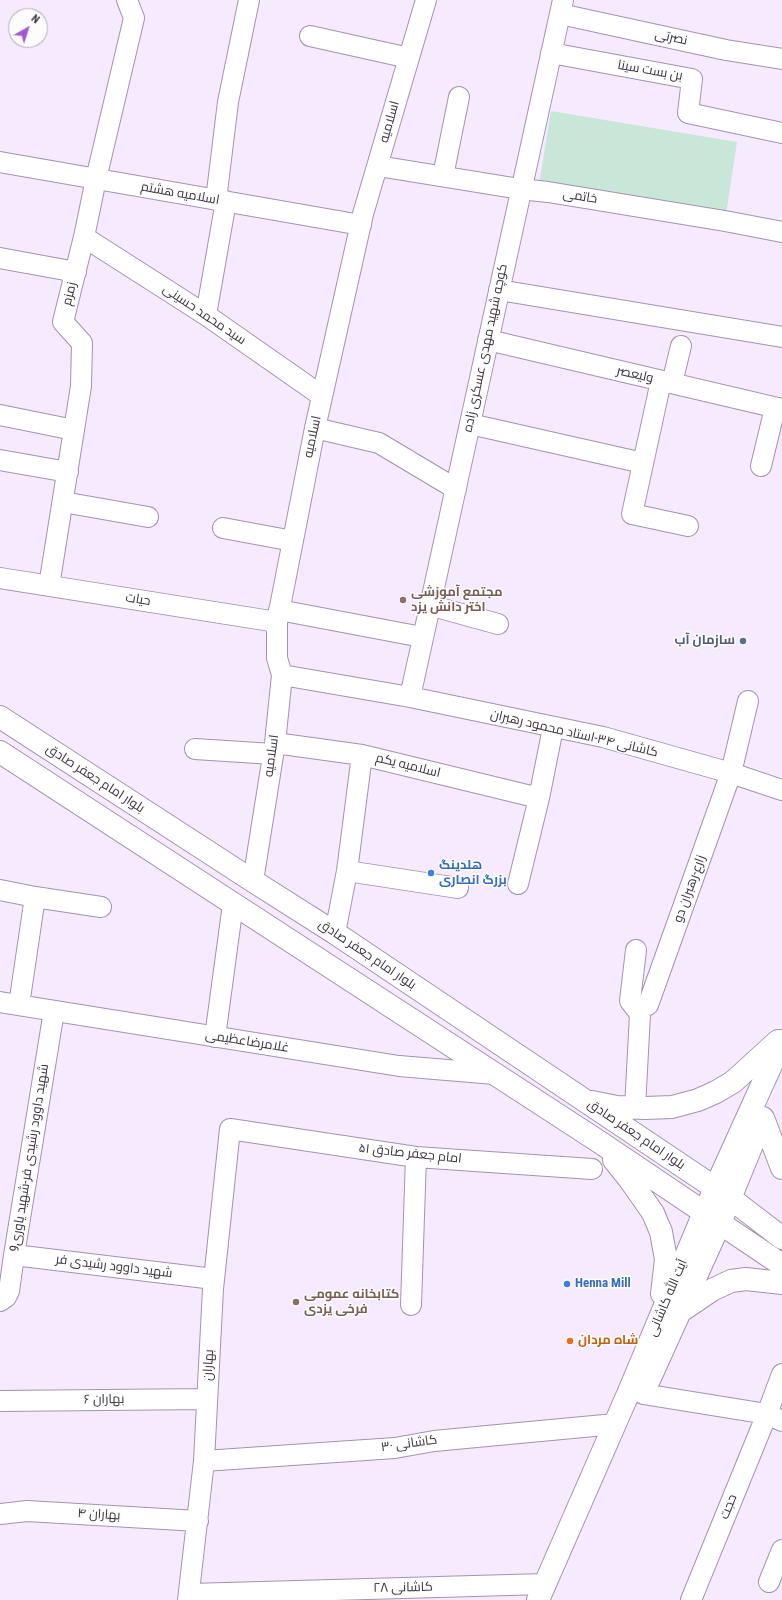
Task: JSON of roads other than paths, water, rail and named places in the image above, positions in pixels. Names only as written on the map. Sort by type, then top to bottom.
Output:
[{"type":"main road","name":"بلوار امام جعفر صادق","points":[[0,716],[252,882],[335,933],[723,1194],[782,1238]]},
{"type":"main road","name":"بلوار امام جعفر صادق","points":[[0,752],[601,1143],[782,1265]]},
{"type":"main road","points":[[44,781],[58,782],[65,779],[69,772],[69,765],[65,759]]},
{"type":"main road","points":[[84,807],[79,792],[87,778],[93,777]]},
{"type":"main road","points":[[583,1100],[617,1107],[635,1108],[672,1107],[698,1100],[733,1082],[782,1037]]},
{"type":"main road","name":"آیت الله کاشانی","points":[[723,1194],[782,1041]]},
{"type":"main road","name":"آیت الله کاشانی","points":[[545,1595],[659,1317],[763,1118],[782,1073]]},
{"type":"main road","points":[[763,1118],[782,1168]]},
{"type":"main road","points":[[601,1143],[630,1180],[653,1213],[661,1232],[666,1258],[659,1317]]},
{"type":"main road","name":"آیت الله کاشانی","points":[[545,1595],[681,1311],[712,1218]]},
{"type":"main road","points":[[681,1311],[712,1290],[730,1281],[746,1279],[782,1283]]},
{"type":"street","name":"زمزم","points":[[49,586],[82,386],[82,343],[63,322],[76,272],[96,179],[134,18],[127,0]]},
{"type":"street","points":[[206,315],[221,201],[228,102],[249,0]]},
{"type":"street","name":"اسلامیه","points":[[252,882],[274,748],[282,675],[277,658],[278,616],[315,428],[361,225],[426,0]]},
{"type":"street","name":"کوچه شهید مهدی عسکری زاده","points":[[410,697],[561,7]]},
{"type":"street","name":"نصرتی","points":[[561,7],[726,50],[782,58]]},
{"type":"street","points":[[310,36],[409,58]]},
{"type":"street","name":"بن بست سینا","points":[[551,53],[692,79],[688,113],[782,133]]},
{"type":"street","points":[[443,176],[459,97]]},
{"type":"street","name":"اسلامیه هشتم","points":[[0,162],[361,225]]},
{"type":"street","name":"خاتمی","points":[[378,166],[579,197],[782,232]]},
{"type":"street","name":"سید محمد حسینی","points":[[84,237],[206,315],[322,396]]},
{"type":"street","points":[[0,258],[76,272]]},
{"type":"street","points":[[499,290],[782,336]]},
{"type":"street","name":"ولیعصر","points":[[488,340],[778,408]]},
{"type":"street","points":[[681,346],[666,382],[643,463],[632,514],[688,526]]},
{"type":"street","points":[[761,466],[778,408]]},
{"type":"street","points":[[0,415],[74,430]]},
{"type":"street","points":[[470,424],[643,463]]},
{"type":"street","points":[[315,428],[379,443],[456,489]]},
{"type":"street","points":[[0,460],[68,472]]},
{"type":"street","points":[[63,502],[148,517]]},
{"type":"street","points":[[223,528],[293,541]]},
{"type":"street","name":"حیات","points":[[0,578],[422,637]]},
{"type":"street","points":[[429,606],[498,624]]},
{"type":"street","name":"کاشانی ۳۴-استاد محمود رهبران","points":[[282,675],[410,697],[553,728],[603,737],[731,773],[782,790]]},
{"type":"street","name":"زارع-رهبران دو","points":[[648,1005],[731,773],[748,701]]},
{"type":"street","points":[[518,884],[539,798],[553,728]]},
{"type":"street","name":"اسلامیه یکم","points":[[195,749],[274,748],[362,755],[539,798]]},
{"type":"street","points":[[335,933],[347,871],[362,755]]},
{"type":"street","points":[[347,871],[458,888]]},
{"type":"street","points":[[0,890],[101,907]]},
{"type":"street","points":[[9,1004],[35,897]]},
{"type":"street","points":[[215,1037],[233,904]]},
{"type":"street","points":[[635,1108],[640,1014],[630,1001],[636,950]]},
{"type":"street","name":"غلامرضاعظیمی","points":[[9,1004],[399,1066],[495,1074]]},
{"type":"street","name":"شهید داوود رشیدی فر-شهید یاوری9","points":[[0,1301],[6,1297],[9,1291],[54,1011]]},
{"type":"street","name":"امام جعفر صادق ۵۱","points":[[230,1129],[416,1157],[592,1169]]},
{"type":"street","name":"بهاران","points":[[189,1597],[204,1461],[214,1279],[230,1129]]},
{"type":"street","points":[[410,1305],[416,1157]]},
{"type":"street","name":"شهید داوود رشیدی فر","points":[[14,1255],[214,1279]]},
{"type":"street","name":"حجت","points":[[691,1600],[775,1417],[782,1374]]},
{"type":"street","points":[[642,1394],[775,1417]]},
{"type":"street","name":"بهاران ۶","points":[[0,1401],[207,1399]]},
{"type":"street","name":"کاشانی ۳۰","points":[[204,1461],[395,1448],[434,1441],[615,1424]]},
{"type":"street","name":"بهاران ۴","points":[[0,1514],[27,1511],[198,1521]]},
{"type":"street","points":[[769,1582],[782,1550]]},
{"type":"street","name":"کاشانی ۲۸","points":[[189,1597],[545,1595]]},
{"type":"place","name":"مجتمع آموزشی اختر دانش یزد","points":[[403,600]]},
{"type":"place","name":"سازمان آب","points":[[743,641]]},
{"type":"place","name":"هلدینگ بزرگ انصاری","points":[[431,873]]},
{"type":"place","name":"Henna Mill","points":[[567,1284]]},
{"type":"place","name":"کتابخانه عمومی فرخی یزدی","points":[[296,1302]]},
{"type":"place","name":"شاه مردان","points":[[570,1341]]}]
